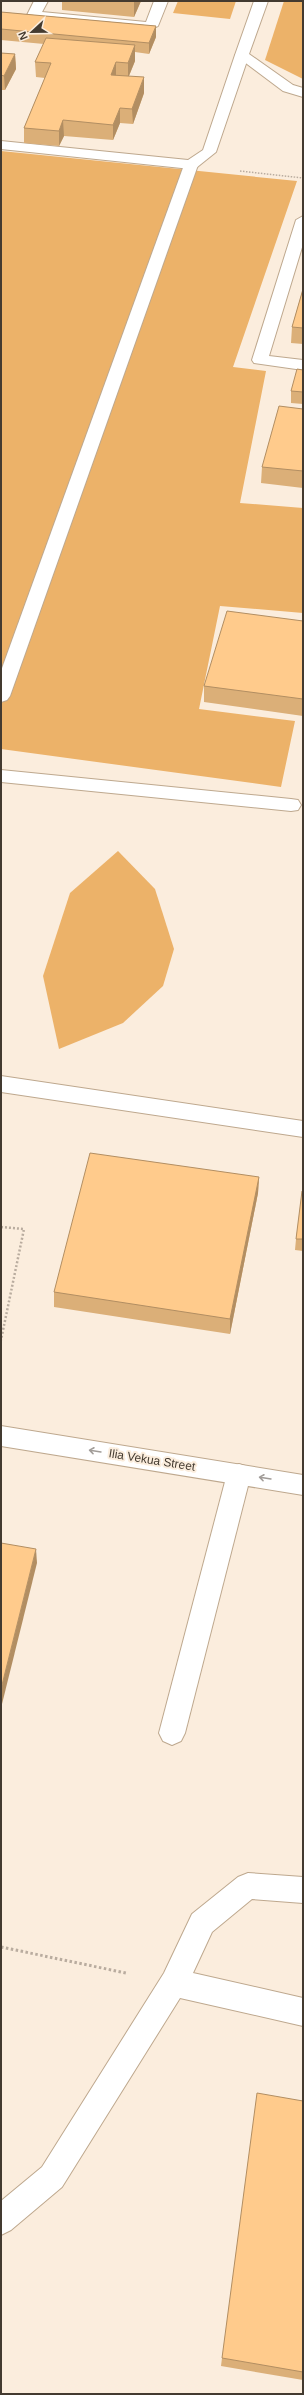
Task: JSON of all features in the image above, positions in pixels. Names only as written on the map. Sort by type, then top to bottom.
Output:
[{"type":"street","points":[[41,1],[34,15],[150,26],[161,1]]},
{"type":"street","points":[[1,696],[191,165],[209,152],[261,1]]},
{"type":"street","points":[[242,55],[288,88],[303,93]]},
{"type":"street","points":[[1,145],[191,165]]},
{"type":"street","points":[[303,220],[260,360],[303,365]]},
{"type":"street","points":[[1,776],[291,805]]},
{"type":"street","points":[[1,1084],[303,1129]]},
{"type":"street","name":"Ilia Vekua Street","points":[[1,1436],[303,1485]]},
{"type":"street","points":[[172,1733],[239,1474]]},
{"type":"street","points":[[1,2220],[52,2176],[174,1983],[202,1923],[248,1886],[303,1890]]},
{"type":"street","points":[[174,1983],[303,2012]]},
{"type":"path","points":[[191,165],[303,178]]},
{"type":"path","points":[[1,1227],[24,1229],[1,1340]]},
{"type":"path","points":[[1,1947],[174,1983]]},
{"type":"shaded area","points":[[178,1],[236,1],[230,19],[173,13]]},
{"type":"shaded area","points":[[284,1],[303,1],[303,79],[265,60]]},
{"type":"shaded area","points":[[1,151],[297,181],[233,367],[266,371],[240,503],[303,508],[303,613],[220,606],[199,709],[295,721],[281,787],[1,749]]},
{"type":"shaded area","points":[[118,851],[155,889],[174,949],[163,986],[123,1023],[59,1049],[43,976],[70,893]]},
{"type":"building","points":[[1,12],[156,26],[149,43],[1,29]]},
{"type":"building","points":[[46,38],[135,45],[128,63],[116,62],[111,75],[144,77],[132,109],[120,108],[113,125],[63,120],[59,131],[24,128],[51,63],[35,62]]},
{"type":"building","points":[[1,53],[15,54],[4,76],[1,75]]},
{"type":"building","points":[[303,289],[303,328],[292,327]]},
{"type":"building","points":[[297,369],[303,370],[303,392],[291,391]]},
{"type":"building","points":[[279,406],[303,409],[303,471],[262,467]]},
{"type":"building","points":[[227,611],[303,621],[303,699],[204,686]]},
{"type":"building","points":[[90,1153],[259,1177],[230,1319],[54,1292]]},
{"type":"building","points":[[302,1191],[303,1239],[296,1239]]},
{"type":"building","points":[[1,1543],[36,1549],[1,1689]]},
{"type":"building","points":[[257,2093],[303,2101],[303,2372],[222,2358]]}]
